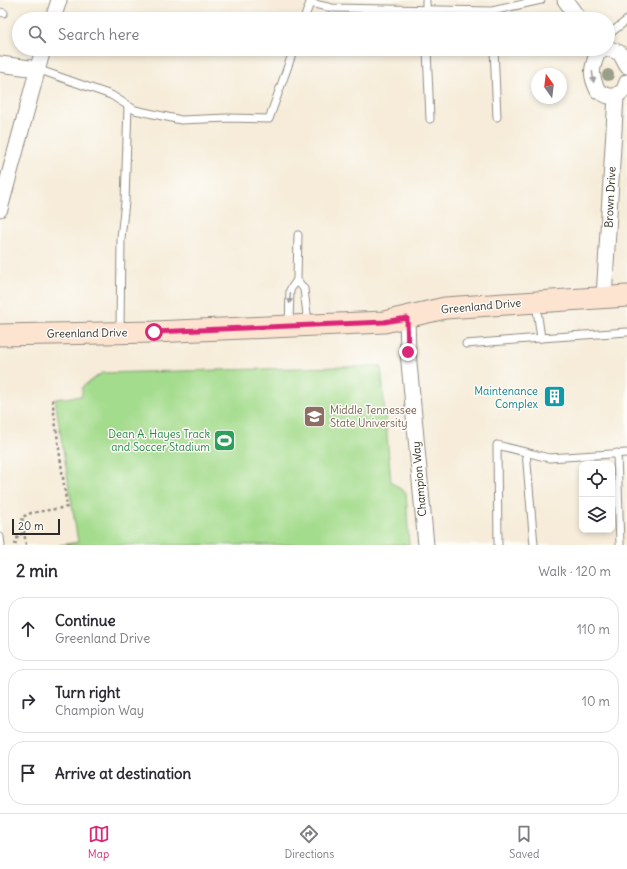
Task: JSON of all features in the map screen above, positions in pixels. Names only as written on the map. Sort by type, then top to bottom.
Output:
[{"type":"street","points":[[55,12],[59,0]]},
{"type":"street","points":[[565,0],[574,12]]},
{"type":"street","points":[[615,52],[620,53],[627,66]]},
{"type":"street","points":[[0,209],[41,56]]},
{"type":"street","points":[[596,56],[592,65],[592,79],[598,92],[608,96],[616,96],[624,90],[627,82]]},
{"type":"street","points":[[0,64],[37,69]]},
{"type":"street","name":"Brown Drive","points":[[604,298],[616,96]]},
{"type":"street","name":"Greenland Drive","points":[[0,335],[384,322],[446,308],[627,296]]},
{"type":"street","name":"Champion Way","points":[[407,318],[408,352],[426,545]]},
{"type":"lane","points":[[426,0],[426,10]]},
{"type":"lane","points":[[503,12],[541,0]]},
{"type":"lane","points":[[306,12],[310,1],[332,8],[453,12]]},
{"type":"lane","points":[[615,29],[627,20]]},
{"type":"lane","points":[[37,69],[111,95],[135,110],[181,120],[228,118],[269,119],[292,56]]},
{"type":"lane","points":[[427,56],[430,120]]},
{"type":"lane","points":[[494,56],[497,117]]},
{"type":"lane","points":[[120,332],[121,238],[126,202],[128,106]]},
{"type":"lane","points":[[298,235],[297,280],[290,294],[299,326]]},
{"type":"lane","points":[[297,280],[304,289],[299,326]]},
{"type":"lane","points":[[536,301],[542,338]]},
{"type":"lane","points":[[466,344],[627,332]]},
{"type":"lane","points":[[498,545],[496,445],[549,458],[627,452]]},
{"type":"lane","points":[[526,452],[534,545]]},
{"type":"lane","points":[[617,453],[620,545]]},
{"type":"lane","points":[[0,537],[1,545]]},
{"type":"path","points":[[26,545],[22,521],[22,518],[25,515],[67,507],[52,398]]},
{"type":"path","points":[[15,545],[18,536],[24,532]]},
{"type":"green space","name":"Dean A. Hayes Track and Soccer Stadium","points":[[381,366],[391,482],[406,493],[409,545],[60,545],[78,542],[55,399],[82,396],[82,387],[102,373]]},
{"type":"place","name":"Maintenance Complex","points":[[554,397]]},
{"type":"place","name":"Middle Tennessee State University","points":[[314,416]]},
{"type":"place","name":"Dean A. Hayes Track and Soccer Stadium","points":[[225,440]]},
{"type":"route","points":[[154,332],[384,322],[407,318],[408,352]]}]
